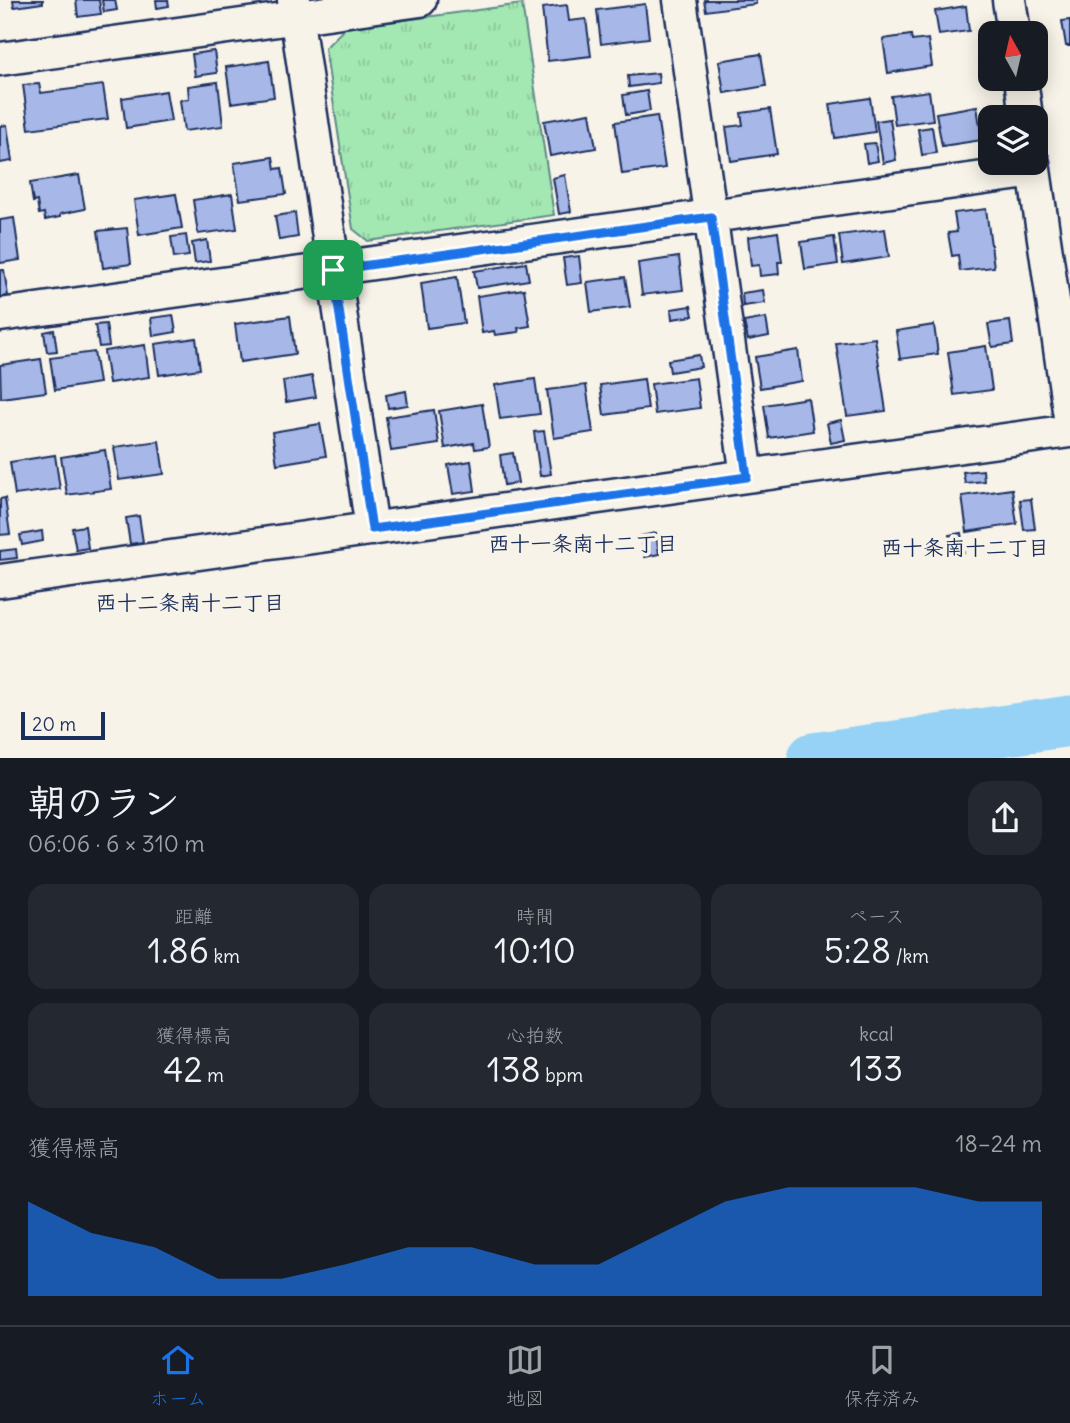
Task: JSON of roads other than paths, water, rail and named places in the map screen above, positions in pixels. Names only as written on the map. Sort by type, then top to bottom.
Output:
[{"type":"street","points":[[0,59],[296,9],[420,0]]},
{"type":"street","points":[[680,0],[747,477]]},
{"type":"street","points":[[1009,0],[1012,21]]},
{"type":"street","points":[[296,9],[372,529]]},
{"type":"street","points":[[0,315],[711,217],[981,175]]},
{"type":"street","points":[[1034,175],[1070,417]]},
{"type":"street","points":[[0,581],[1070,430]]},
{"type":"waterway","points":[[813,758],[1070,721]]},
{"type":"district","name":"西十一条南十二丁目","points":[[583,543]]},
{"type":"district","name":"西十条南十二丁目","points":[[965,547]]},
{"type":"district","name":"西十二条南十二丁目","points":[[190,602]]}]
